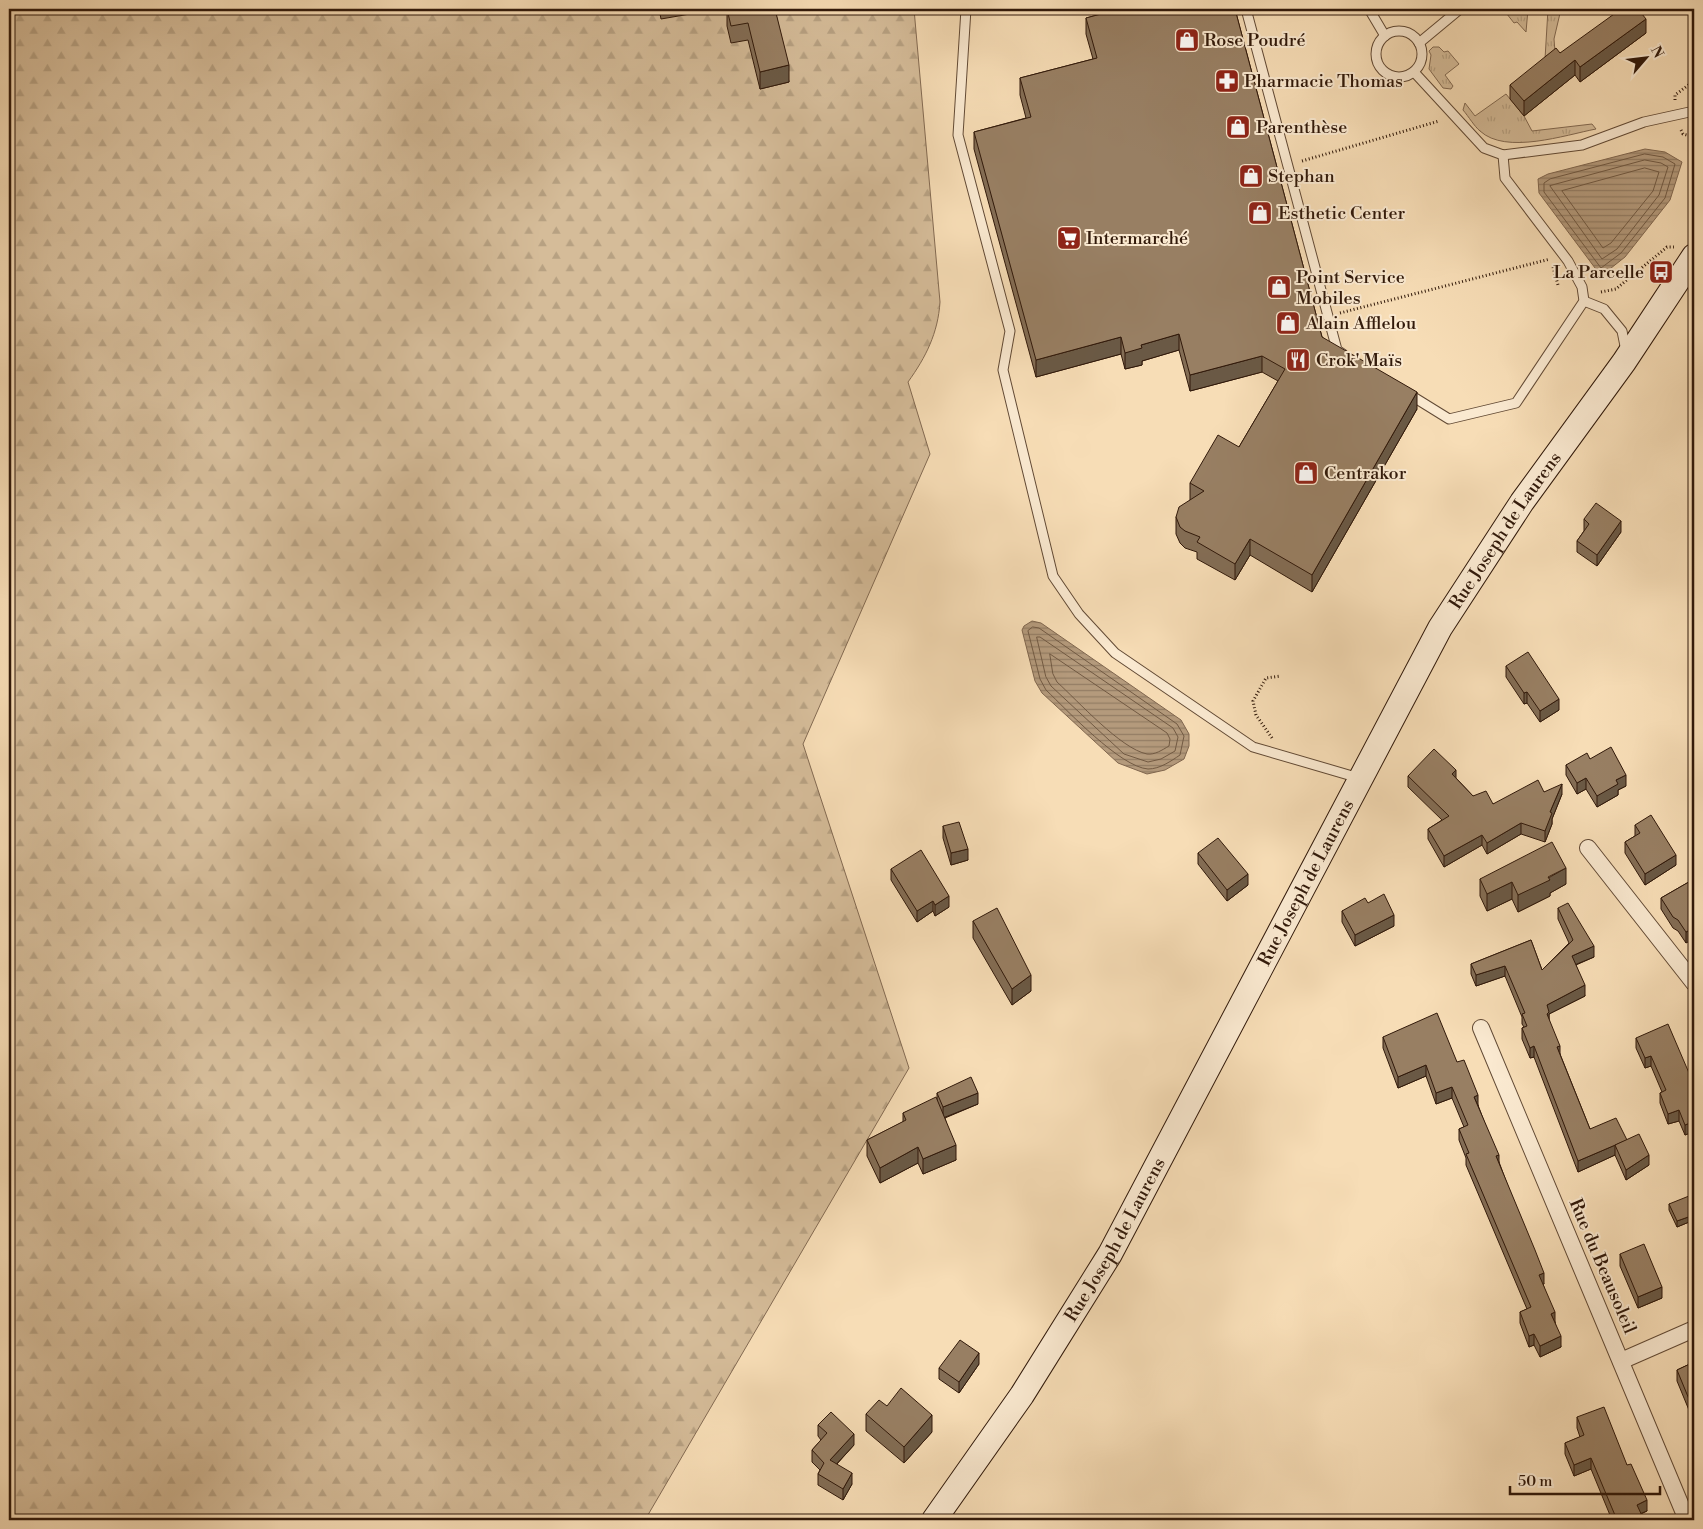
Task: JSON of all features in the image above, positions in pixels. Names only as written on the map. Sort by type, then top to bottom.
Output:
[{"type":"main road","name":"Rue Joseph de Laurens","points":[[934,1520],[1022,1395],[1110,1254],[1359,778],[1432,643],[1468,582],[1522,502],[1624,362],[1685,252]]},
{"type":"street","points":[[1588,848],[1694,983]]},
{"type":"street","name":"Rue du Beausoleil","points":[[1480,1028],[1687,1520]]},
{"type":"street","points":[[1621,1361],[1694,1329]]},
{"type":"lane","points":[[966,9],[958,135],[1010,331],[1003,370],[1053,576],[1079,614],[1115,653],[1253,747],[1359,778]]},
{"type":"lane","points":[[1246,9],[1337,350],[1352,360]]},
{"type":"lane","points":[[1369,9],[1385,36]]},
{"type":"lane","points":[[1419,43],[1460,9]]},
{"type":"lane","points":[[1400,31],[1414,37],[1419,43],[1422,58],[1414,72],[1408,76],[1393,76],[1381,69],[1376,55],[1377,47],[1385,36],[1400,31]]},
{"type":"lane","points":[[1414,72],[1484,148],[1502,155],[1582,145],[1644,122],[1694,111]]},
{"type":"lane","points":[[1502,155],[1505,178],[1568,261],[1584,297],[1604,309],[1622,331],[1626,347],[1624,362]]},
{"type":"lane","points":[[1401,390],[1449,419],[1516,402],[1584,297]]},
{"type":"path","points":[[1675,100],[1675,95],[1694,81]]},
{"type":"path","points":[[1289,168],[1304,165],[1302,160],[1454,116]]},
{"type":"path","points":[[1681,130],[1684,134],[1694,137]]},
{"type":"path","points":[[1584,297],[1616,289],[1667,247],[1685,252]]},
{"type":"path","points":[[1328,317],[1551,259],[1558,285]]},
{"type":"path","points":[[1281,676],[1266,678],[1252,701],[1256,715],[1276,743],[1302,762]]},
{"type":"green space","points":[[9,9],[914,9],[940,302],[937,324],[930,344],[908,382],[930,454],[803,744],[909,1068],[645,1520],[9,1520]]},
{"type":"green space","points":[[1503,9],[1511,9],[1514,13],[1528,9],[1526,32],[1517,22],[1514,23]]},
{"type":"green space","points":[[1548,9],[1561,9],[1554,39],[1555,52],[1545,59]]},
{"type":"green space","points":[[1433,47],[1439,47],[1444,52],[1448,51],[1459,64],[1445,75],[1453,86],[1451,89],[1443,88],[1429,69],[1431,55],[1429,51]]},
{"type":"green space","points":[[1506,94],[1524,116],[1532,131],[1592,124],[1596,129],[1536,141],[1505,142],[1491,138],[1478,129],[1463,110],[1465,103],[1475,116]]},
{"type":"water","points":[[1645,149],[1665,152],[1682,162],[1670,200],[1625,257],[1601,276],[1539,193],[1538,179],[1548,174]]},
{"type":"water","points":[[1032,621],[1041,623],[1181,720],[1189,734],[1189,746],[1184,759],[1165,770],[1147,774],[1118,763],[1042,693],[1035,681],[1022,630],[1024,626]]},
{"type":"building","points":[[727,9],[775,9],[789,65],[760,72],[748,23],[731,26]]},
{"type":"building","points":[[1116,9],[1235,9],[1322,337],[1417,392],[1312,575],[1250,539],[1235,564],[1197,542],[1200,537],[1180,527],[1176,517],[1179,507],[1204,491],[1190,483],[1218,435],[1239,447],[1285,369],[1262,356],[1190,375],[1179,334],[1141,345],[1142,348],[1125,353],[1121,337],[1036,360],[974,132],[1031,117],[1020,78],[1097,58],[1086,18]]},
{"type":"building","points":[[1621,9],[1638,9],[1646,19],[1580,67],[1575,60],[1524,101],[1510,85],[1556,48],[1560,53]]},
{"type":"building","points":[[1596,503],[1621,521],[1597,555],[1577,541],[1589,524],[1584,519]]},
{"type":"building","points":[[1528,652],[1559,699],[1540,711],[1527,692],[1524,693],[1506,666]]},
{"type":"building","points":[[1611,747],[1626,775],[1616,780],[1618,784],[1597,796],[1586,778],[1577,783],[1566,765],[1587,753],[1590,759]]},
{"type":"building","points":[[1434,749],[1456,770],[1452,774],[1473,796],[1486,791],[1493,804],[1538,780],[1544,792],[1562,784],[1550,812],[1552,813],[1545,831],[1521,823],[1487,843],[1482,835],[1444,856],[1428,829],[1449,816],[1408,776]]},
{"type":"building","points":[[1651,815],[1676,855],[1645,874],[1625,842],[1640,833],[1635,825]]},
{"type":"building","points":[[959,822],[968,849],[951,853],[943,826]]},
{"type":"building","points":[[1218,838],[1248,874],[1227,890],[1198,853]]},
{"type":"building","points":[[1552,842],[1566,868],[1548,877],[1550,880],[1518,895],[1512,882],[1487,894],[1480,879]]},
{"type":"building","points":[[921,850],[949,896],[935,905],[933,901],[917,911],[891,869]]},
{"type":"building","points":[[1694,879],[1694,928],[1686,932],[1678,920],[1673,917],[1661,898]]},
{"type":"building","points":[[1384,894],[1394,915],[1355,935],[1342,911],[1365,898],[1368,903]]},
{"type":"building","points":[[1568,903],[1594,946],[1572,956],[1585,985],[1547,1005],[1549,1012],[1547,1014],[1560,1046],[1557,1047],[1590,1129],[1616,1118],[1627,1140],[1578,1161],[1534,1046],[1530,1048],[1522,1028],[1527,1026],[1522,1014],[1525,1013],[1505,966],[1476,975],[1471,964],[1531,940],[1542,970],[1573,940],[1558,908]]},
{"type":"building","points":[[997,908],[1031,975],[1012,989],[973,921]]},
{"type":"building","points":[[1437,1013],[1457,1062],[1464,1060],[1478,1095],[1474,1097],[1499,1155],[1496,1156],[1544,1273],[1539,1275],[1555,1312],[1551,1314],[1561,1336],[1540,1346],[1534,1334],[1529,1336],[1520,1312],[1531,1307],[1466,1154],[1469,1153],[1459,1129],[1468,1125],[1452,1087],[1436,1093],[1426,1065],[1398,1077],[1383,1037]]},
{"type":"building","points":[[1668,1024],[1692,1080],[1694,1079],[1694,1133],[1690,1123],[1685,1125],[1679,1110],[1668,1114],[1660,1093],[1666,1090],[1651,1056],[1645,1058],[1636,1038]]},
{"type":"building","points":[[971,1077],[978,1093],[943,1107],[937,1093]]},
{"type":"building","points":[[936,1097],[956,1145],[923,1159],[918,1147],[880,1168],[867,1140],[906,1120],[903,1113]]},
{"type":"building","points":[[1639,1134],[1649,1155],[1626,1170],[1615,1145]]},
{"type":"building","points":[[1689,1196],[1694,1208],[1694,1215],[1677,1221],[1669,1204]]},
{"type":"building","points":[[1644,1244],[1662,1287],[1638,1297],[1620,1254]]},
{"type":"building","points":[[960,1340],[979,1353],[959,1382],[939,1368]]},
{"type":"building","points":[[1694,1362],[1694,1402],[1691,1404],[1677,1370]]},
{"type":"building","points":[[901,1388],[932,1415],[904,1447],[866,1414],[879,1400],[887,1406]]},
{"type":"building","points":[[1604,1407],[1627,1465],[1631,1464],[1647,1500],[1637,1505],[1644,1520],[1617,1520],[1591,1458],[1574,1465],[1565,1443],[1584,1435],[1577,1417]]},
{"type":"building","points":[[831,1412],[854,1434],[830,1460],[852,1473],[843,1489],[818,1474],[824,1463],[812,1450],[827,1433],[818,1425]]},
{"type":"place","name":"Rose Poudré","points":[[1187,40]]},
{"type":"place","name":"Pharmacie Thomas","points":[[1227,81]]},
{"type":"place","name":"Parenthèse","points":[[1238,127]]},
{"type":"place","name":"Stephan","points":[[1251,176]]},
{"type":"place","name":"Esthetic Center","points":[[1260,213]]},
{"type":"place","name":"Intermarché","points":[[1069,238]]},
{"type":"place","name":"La Parcelle","points":[[1661,272]]},
{"type":"place","name":"Point Service Mobiles","points":[[1279,287]]},
{"type":"place","name":"Alain Afflelou","points":[[1288,323]]},
{"type":"place","name":"Crok' Maïs","points":[[1298,360]]},
{"type":"place","name":"Centrakor","points":[[1306,473]]}]
